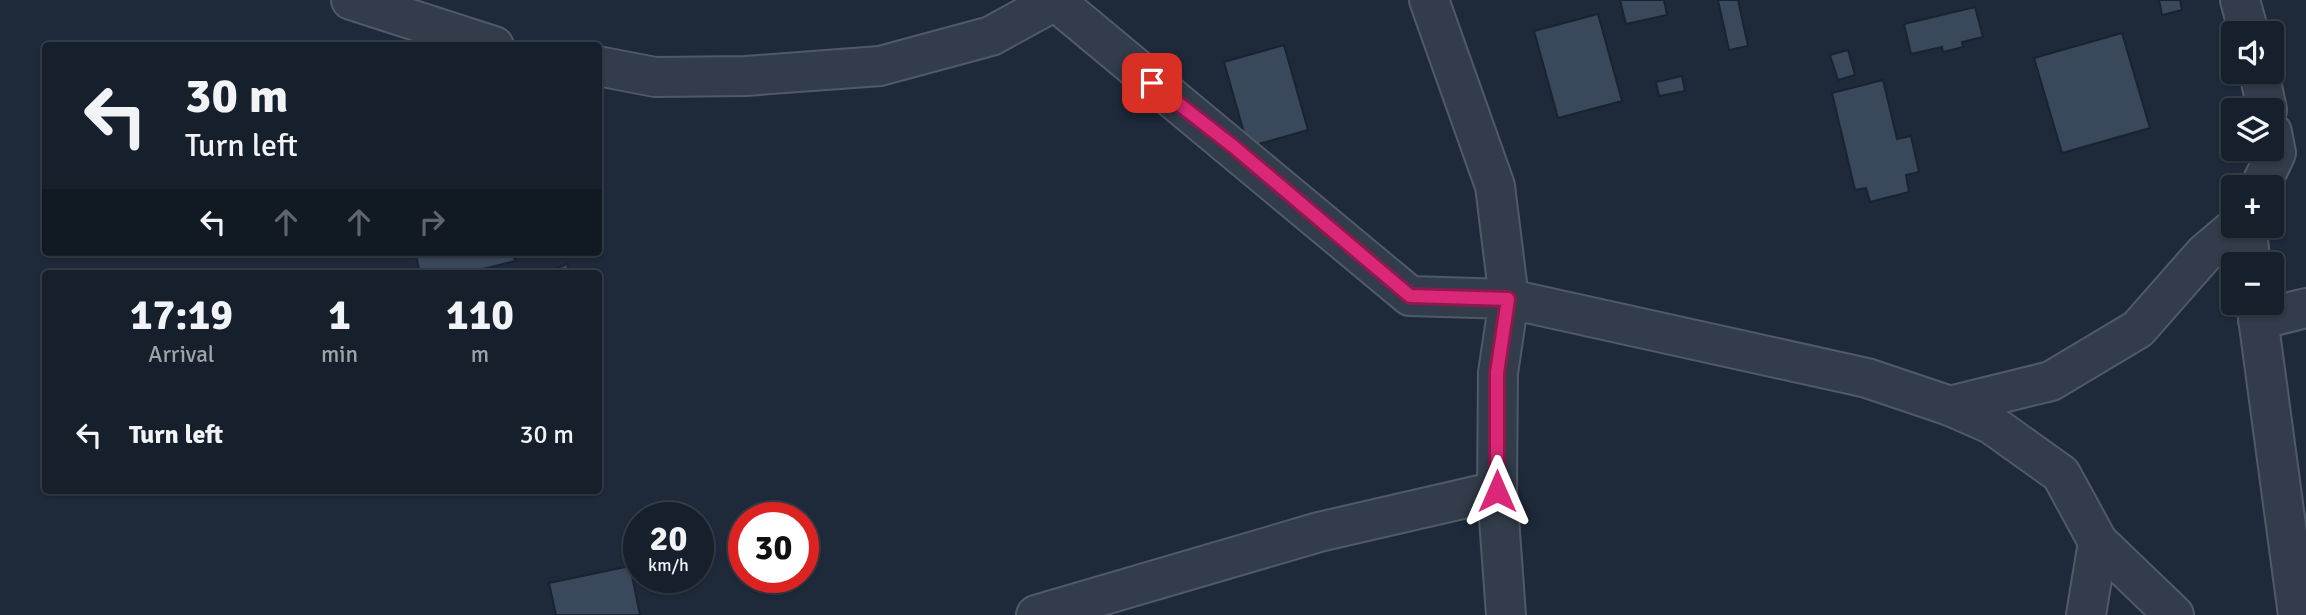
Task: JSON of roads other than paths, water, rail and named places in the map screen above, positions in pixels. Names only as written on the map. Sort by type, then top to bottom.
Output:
[{"type":"street","points":[[351,0],[482,42]]},
{"type":"street","points":[[1429,0],[1496,186],[1508,299],[1497,373],[1497,491],[1506,615]]},
{"type":"street","points":[[2240,0],[2246,21]]},
{"type":"street","points":[[602,67],[656,77],[746,76],[880,66],[991,36],[1054,1],[1234,147],[1410,296],[1508,299],[1867,378],[1950,406],[1991,424],[2061,474],[2098,542],[2174,615]]},
{"type":"street","points":[[1950,406],[2052,381],[2138,328],[2204,254],[2223,238]]},
{"type":"street","points":[[2284,309],[2306,308]]},
{"type":"street","points":[[2258,315],[2298,615]]},
{"type":"street","points":[[1036,615],[1318,533],[1497,491]]},
{"type":"street","points":[[2086,615],[2098,542]]}]
